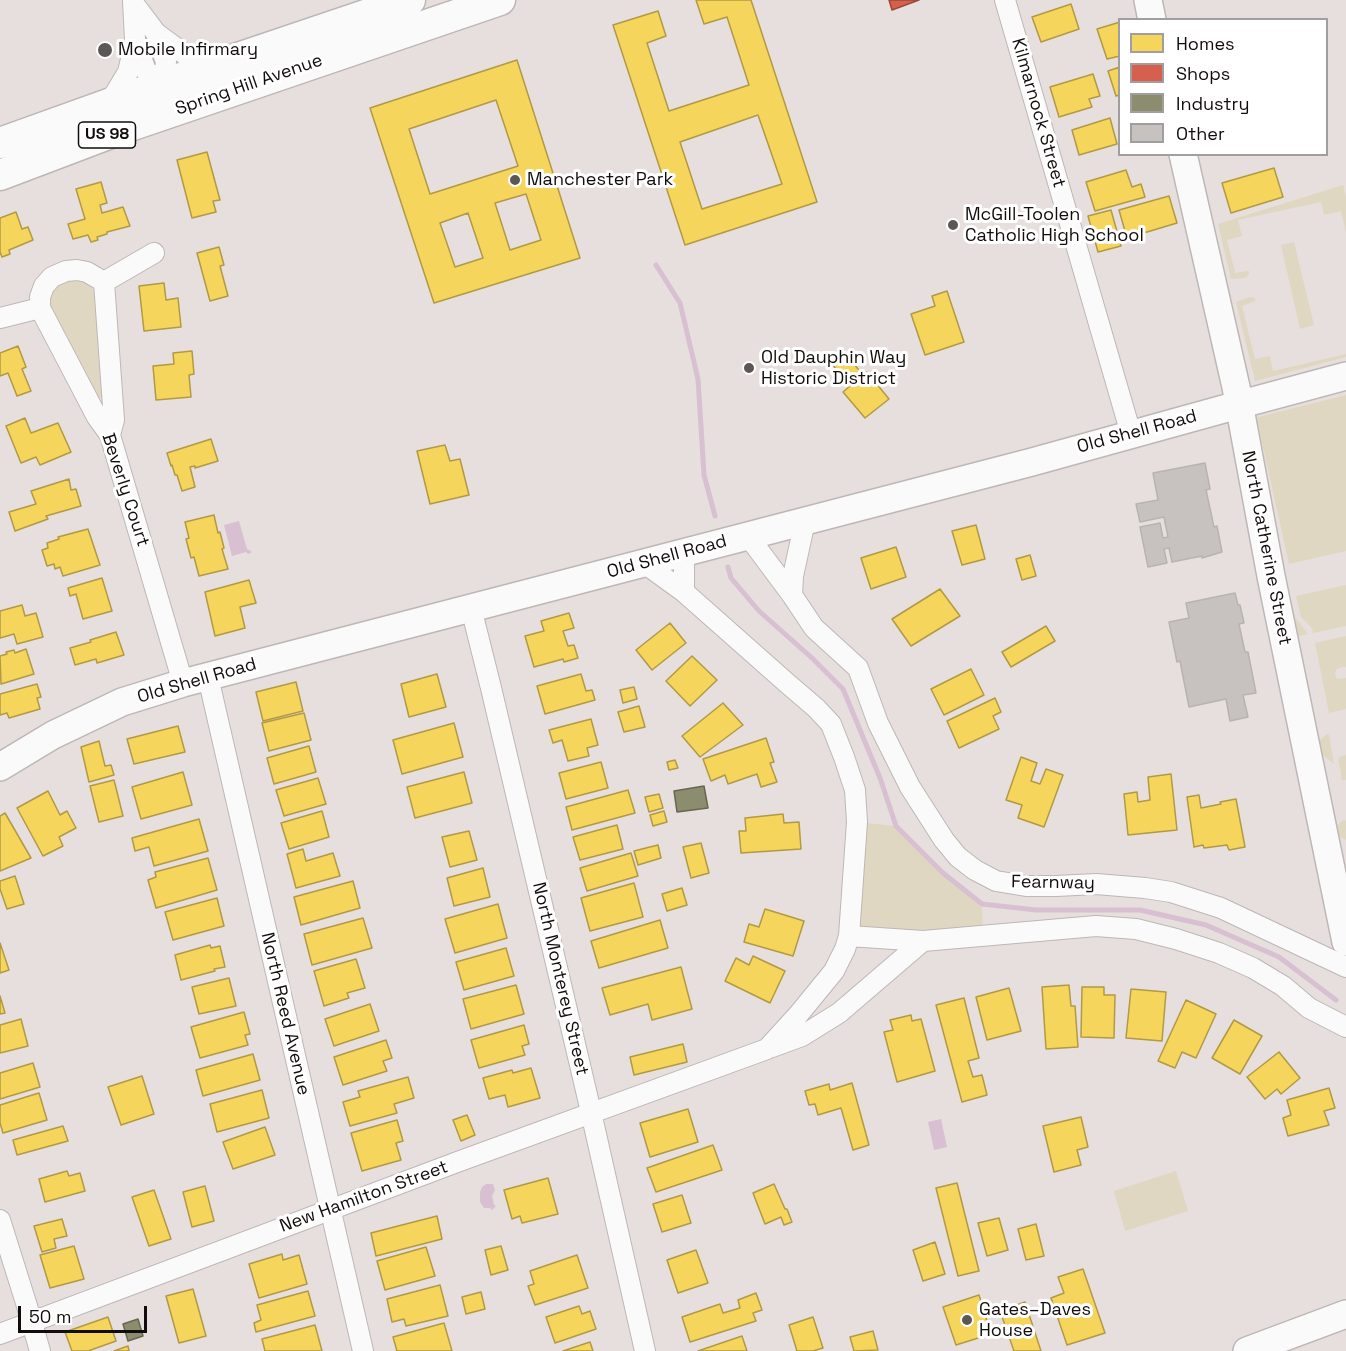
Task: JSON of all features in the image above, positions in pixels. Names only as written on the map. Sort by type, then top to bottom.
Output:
[{"type":"main road","name":"Spring Hill Avenue","points":[[0,143],[217,65],[410,0]]},
{"type":"main road","name":"Spring Hill Avenue","points":[[0,175],[124,128],[500,0]]},
{"type":"street","name":"Kilmarnock Street","points":[[1005,0],[1131,434]]},
{"type":"street","points":[[1148,0],[1152,18]]},
{"type":"street","points":[[134,2],[156,33],[166,62],[163,84],[172,112]]},
{"type":"street","points":[[107,104],[128,72],[135,40],[134,2]]},
{"type":"street","points":[[156,33],[188,56],[217,65]]},
{"type":"street","points":[[135,40],[147,71],[163,84]]},
{"type":"street","name":"North Catherine Street","points":[[1183,156],[1236,387],[1271,576],[1346,942]]},
{"type":"street","points":[[104,282],[154,253]]},
{"type":"street","points":[[0,318],[40,308],[40,297],[44,286],[52,277],[66,271],[87,272],[104,282]]},
{"type":"street","points":[[104,282],[114,420],[110,435]]},
{"type":"street","name":"Beverly Court","points":[[40,308],[97,417],[110,435],[195,680]]},
{"type":"street","name":"Old Shell Road","points":[[0,767],[53,735],[122,702],[195,680],[1032,462],[1346,376]]},
{"type":"street","points":[[792,595],[793,576],[805,521]]},
{"type":"street","name":"Fearnway","points":[[748,536],[814,628],[858,668],[878,723],[910,787],[944,840],[958,857],[975,870],[996,881],[1026,885],[1096,884],[1171,892],[1221,908],[1346,967]]},
{"type":"street","points":[[684,553],[684,592]]},
{"type":"street","points":[[644,563],[684,592],[816,708],[831,724],[855,790],[857,822],[849,936],[845,949],[834,971],[767,1049]]},
{"type":"street","name":"North Monterey Street","points":[[471,608],[645,1351]]},
{"type":"street","name":"North Reed Avenue","points":[[195,680],[330,1210],[363,1351]]},
{"type":"street","points":[[849,936],[923,941],[1096,926],[1136,929],[1219,952],[1253,968],[1282,986],[1309,1008],[1346,1027]]},
{"type":"street","points":[[767,1049],[802,1036],[839,1013],[923,941]]},
{"type":"street","name":"New Hamilton Street","points":[[0,1334],[767,1049]]},
{"type":"street","points":[[0,1220],[40,1351]]},
{"type":"street","points":[[1247,1351],[1346,1314]]},
{"type":"shaded area","points":[[1343,185],[1346,197],[1346,233],[1341,211],[1324,215],[1321,202],[1238,220],[1242,236],[1227,240],[1235,273],[1249,271],[1249,274],[1245,278],[1231,279],[1218,224]]},
{"type":"shaded area","points":[[1294,242],[1314,325],[1300,329],[1281,245]]},
{"type":"shaded area","points":[[65,277],[88,282],[97,296],[103,397],[99,399],[95,397],[50,308],[48,300],[50,292]]},
{"type":"shaded area","points":[[1250,297],[1255,298],[1255,301],[1242,306],[1255,359],[1270,356],[1273,371],[1346,354],[1346,357],[1255,381],[1236,302]]},
{"type":"shaded area","points":[[1346,395],[1346,551],[1289,564],[1258,417]]},
{"type":"shaded area","points":[[239,521],[247,549],[251,553],[232,556],[224,525]]},
{"type":"shaded area","points":[[1346,585],[1346,626],[1313,633],[1312,628],[1301,617],[1296,596]]},
{"type":"shaded area","points":[[1290,598],[1295,617],[1308,634],[1294,637],[1287,599]]},
{"type":"shaded area","points":[[1346,636],[1346,667],[1337,669],[1335,673],[1337,679],[1346,678],[1346,709],[1329,713],[1315,643]]},
{"type":"shaded area","points":[[1327,734],[1334,764],[1320,753],[1318,742]]},
{"type":"shaded area","points":[[1346,755],[1346,780],[1342,780],[1338,757]]},
{"type":"shaded area","points":[[1344,819],[1346,821],[1346,840],[1335,835],[1338,825]]},
{"type":"shaded area","points":[[857,822],[896,826],[943,873],[982,904],[983,935],[849,936]]},
{"type":"shaded area","points":[[941,1119],[947,1147],[934,1150],[928,1122]]},
{"type":"shaded area","points":[[1176,1171],[1188,1211],[1125,1231],[1114,1191]]},
{"type":"shaded area","points":[[486,1184],[493,1184],[495,1190],[492,1196],[496,1206],[492,1210],[484,1208],[480,1202],[480,1192]]},
{"type":"building: Homes","name":"Manchester Park","points":[[696,0],[751,0],[817,202],[685,245],[613,25],[658,11],[666,36],[647,43],[669,111],[749,85],[727,17],[704,24]],"holes":[[[758,115],[782,184],[702,209],[680,142]]]},
{"type":"building: Homes","points":[[1071,4],[1079,29],[1041,42],[1032,17]]},
{"type":"building: Homes","points":[[1118,23],[1118,56],[1107,59],[1097,29]]},
{"type":"building: Homes","name":"Manchester Park","points":[[517,60],[580,258],[434,303],[370,108]],"holes":[[[496,100],[518,166],[430,194],[409,129]],[[526,194],[541,240],[510,250],[495,203]],[[468,213],[483,258],[455,267],[440,223]]]},
{"type":"building: Homes","points":[[1118,68],[1118,96],[1116,96],[1108,71]]},
{"type":"building: Homes","points":[[1093,74],[1100,96],[1089,99],[1092,107],[1059,117],[1050,87]]},
{"type":"building: Homes","points":[[1110,118],[1117,144],[1079,155],[1072,130]]},
{"type":"building: Homes","points":[[207,152],[220,200],[213,201],[216,212],[192,218],[177,160]]},
{"type":"building: Homes","points":[[1274,168],[1283,197],[1231,213],[1222,183]]},
{"type":"building: Homes","points":[[1126,170],[1132,187],[1141,184],[1145,197],[1095,211],[1086,182]]},
{"type":"building: Homes","points":[[101,182],[107,203],[100,205],[102,213],[123,207],[130,226],[107,232],[97,237],[98,240],[91,242],[88,235],[73,239],[68,224],[85,219],[76,189]]},
{"type":"building: Homes","points":[[1169,196],[1177,223],[1127,238],[1119,210]]},
{"type":"building: Homes","points":[[1111,210],[1121,246],[1098,252],[1088,216]]},
{"type":"building: Homes","points":[[16,212],[22,229],[28,227],[33,240],[9,250],[10,254],[2,257],[0,218]]},
{"type":"building: Homes","points":[[219,247],[224,265],[220,266],[228,296],[210,301],[197,253]]},
{"type":"building: Homes","points":[[164,283],[166,300],[178,298],[181,327],[144,331],[139,286]]},
{"type":"building: Homes","points":[[947,291],[964,342],[925,355],[911,314],[935,306],[932,296]]},
{"type":"building: Homes","points":[[18,346],[26,367],[22,369],[31,391],[17,396],[8,373],[0,376],[0,353]]},
{"type":"building: Homes","points":[[192,351],[194,374],[189,375],[191,397],[156,400],[153,366],[174,364],[173,353]]},
{"type":"building: Homes","points":[[845,353],[863,375],[867,372],[889,399],[865,418],[843,392],[850,386],[832,364]]},
{"type":"building: Homes","points":[[25,418],[31,433],[58,423],[71,452],[40,465],[36,457],[21,463],[6,426]]},
{"type":"building: Homes","points":[[211,439],[218,461],[195,468],[195,466],[190,467],[195,487],[182,491],[167,453]]},
{"type":"building: Homes","points":[[445,445],[450,461],[460,459],[469,495],[430,504],[417,451]]},
{"type":"building: Homes","points":[[69,479],[71,490],[76,489],[81,506],[46,516],[48,519],[15,531],[9,512],[36,504],[31,491]]},
{"type":"building: Homes","points":[[214,515],[228,569],[199,576],[186,539],[189,538],[185,522]]},
{"type":"building: Homes","points":[[976,525],[985,559],[962,565],[952,531]]},
{"type":"building: Homes","points":[[88,529],[100,565],[63,576],[60,567],[55,569],[54,564],[47,566],[42,550],[48,548],[47,543],[59,539],[58,537]]},
{"type":"building: Homes","points":[[896,547],[906,577],[871,589],[861,558]]},
{"type":"building: Homes","points":[[1030,555],[1036,576],[1022,580],[1016,559]]},
{"type":"building: Homes","points":[[102,578],[112,611],[83,619],[76,594],[70,596],[68,588]]},
{"type":"building: Homes","points":[[249,580],[256,603],[240,607],[245,628],[215,636],[205,592]]},
{"type":"building: Homes","points":[[940,589],[960,616],[911,646],[892,619]]},
{"type":"building: Homes","points":[[22,605],[25,616],[36,613],[43,637],[17,644],[14,634],[0,638],[0,611]]},
{"type":"building: Homes","points":[[569,613],[574,628],[563,631],[568,646],[574,645],[578,658],[564,662],[563,659],[534,667],[525,636],[544,631],[541,621]]},
{"type":"building: Homes","points":[[670,623],[686,643],[652,670],[636,650]]},
{"type":"building: Homes","points":[[1046,626],[1055,641],[1011,667],[1002,652]]},
{"type":"building: Homes","points":[[116,632],[124,655],[97,663],[96,659],[75,665],[70,648]]},
{"type":"building: Homes","points":[[26,649],[34,674],[1,684],[0,656],[7,654],[6,652],[14,650],[15,653]]},
{"type":"building: Homes","points":[[692,656],[717,680],[690,706],[666,681]]},
{"type":"building: Homes","points":[[971,669],[984,695],[944,715],[931,689]]},
{"type":"building: Homes","points":[[437,674],[446,707],[409,717],[401,684]]},
{"type":"building: Homes","points":[[581,674],[586,691],[592,690],[595,700],[545,714],[537,686]]},
{"type":"building: Homes","points":[[296,682],[303,711],[263,721],[256,692]]},
{"type":"building: Homes","points":[[37,684],[41,697],[37,698],[40,709],[9,718],[7,713],[0,715],[0,694]]},
{"type":"building: Homes","points":[[634,687],[637,699],[623,703],[620,690]]},
{"type":"building: Homes","points":[[995,698],[1001,712],[993,716],[999,729],[959,748],[947,721]]},
{"type":"building: Homes","points":[[723,703],[743,725],[700,757],[682,736]]},
{"type":"building: Homes","points":[[639,706],[645,727],[624,732],[618,712]]},
{"type":"building: Homes","points":[[304,713],[311,740],[269,751],[262,723]]},
{"type":"building: Homes","points":[[591,719],[598,745],[587,748],[589,756],[568,761],[562,740],[553,743],[549,730]]},
{"type":"building: Homes","points":[[454,723],[463,757],[402,774],[393,740]]},
{"type":"building: Homes","points":[[178,726],[185,752],[134,764],[127,739]]},
{"type":"building: Homes","points":[[766,738],[774,762],[770,763],[777,782],[761,787],[757,774],[728,784],[725,775],[711,781],[703,759]]},
{"type":"building: Homes","points":[[99,741],[105,766],[111,765],[114,775],[89,782],[81,747]]},
{"type":"building: Homes","points":[[309,746],[316,772],[274,784],[267,758]]},
{"type":"building: Homes","points":[[1021,757],[1037,763],[1031,781],[1040,784],[1046,769],[1063,775],[1044,827],[1018,818],[1022,805],[1006,800]]},
{"type":"building: Homes","points":[[675,760],[678,768],[669,770],[667,762]]},
{"type":"building: Homes","points":[[601,762],[608,788],[566,799],[559,773]]},
{"type":"building: Homes","points":[[183,772],[192,805],[141,819],[132,787]]},
{"type":"building: Homes","points":[[464,772],[472,803],[415,818],[407,787]]},
{"type":"building: Homes","points":[[1171,774],[1177,830],[1128,835],[1124,794],[1137,792],[1138,802],[1150,800],[1148,777]]},
{"type":"building: Homes","points":[[318,778],[326,804],[284,816],[276,790]]},
{"type":"building: Homes","points":[[114,780],[123,816],[99,822],[90,786]]},
{"type":"building: Homes","points":[[628,790],[635,813],[572,830],[566,807]]},
{"type":"building: Homes","points":[[48,791],[60,815],[67,811],[76,828],[59,837],[63,846],[43,856],[17,808]]},
{"type":"building: Homes","points":[[659,794],[663,808],[649,812],[645,797]]},
{"type":"building: Homes","points":[[1199,795],[1201,808],[1236,799],[1245,847],[1229,850],[1227,845],[1194,847],[1187,797]]},
{"type":"building: Homes","points":[[322,811],[329,837],[289,849],[281,823]]},
{"type":"building: Homes","points":[[664,811],[667,822],[653,826],[650,815]]},
{"type":"building: Homes","points":[[5,813],[31,858],[0,871],[0,816]]},
{"type":"building: Homes","points":[[783,814],[784,823],[799,822],[801,849],[741,853],[739,831],[746,831],[745,818]]},
{"type":"building: Homes","points":[[199,819],[208,851],[154,866],[149,847],[135,851],[132,838]]},
{"type":"building: Homes","points":[[617,825],[623,849],[580,860],[573,837]]},
{"type":"building: Homes","points":[[469,831],[477,860],[450,867],[442,837]]},
{"type":"building: Homes","points":[[701,843],[709,873],[691,878],[683,847]]},
{"type":"building: Homes","points":[[658,845],[661,858],[638,865],[634,851]]},
{"type":"building: Homes","points":[[303,849],[306,861],[333,853],[340,876],[296,888],[287,854]]},
{"type":"building: Homes","points":[[631,853],[638,876],[587,891],[580,868]]},
{"type":"building: Homes","points":[[208,858],[217,890],[156,908],[148,880],[156,877],[155,872]]},
{"type":"building: Homes","points":[[483,868],[490,897],[454,906],[447,878]]},
{"type":"building: Homes","points":[[15,876],[24,904],[7,909],[0,889],[0,881]]},
{"type":"building: Homes","points":[[353,881],[360,908],[301,925],[294,897]]},
{"type":"building: Homes","points":[[634,883],[643,917],[590,931],[581,898]]},
{"type":"building: Homes","points":[[682,888],[687,905],[667,911],[662,894]]},
{"type":"building: Homes","points":[[217,898],[224,926],[173,940],[165,912]]},
{"type":"building: Homes","points":[[498,904],[507,938],[455,953],[445,919]]},
{"type":"building: Homes","points":[[765,909],[804,921],[793,956],[744,942],[749,924],[759,927]]},
{"type":"building: Homes","points":[[363,918],[372,948],[312,965],[304,934]]},
{"type":"building: Homes","points":[[660,920],[668,948],[599,968],[591,941]]},
{"type":"building: Homes","points":[[0,943],[9,970],[0,973]]},
{"type":"building: Homes","points":[[210,945],[211,948],[220,946],[225,967],[181,980],[175,955]]},
{"type":"building: Homes","points":[[506,948],[514,976],[464,990],[456,962]]},
{"type":"building: Homes","points":[[753,956],[785,971],[770,1003],[725,981],[736,958],[749,965]]},
{"type":"building: Homes","points":[[356,959],[365,988],[347,993],[349,998],[324,1006],[314,971]]},
{"type":"building: Homes","points":[[681,967],[692,1009],[652,1020],[648,1004],[610,1015],[602,988]]},
{"type":"building: Homes","points":[[229,978],[236,1006],[199,1014],[192,987]]},
{"type":"building: Homes","points":[[516,985],[524,1014],[471,1029],[463,999]]},
{"type":"building: Homes","points":[[1069,985],[1071,1006],[1075,1006],[1078,1047],[1046,1049],[1042,987]]},
{"type":"building: Homes","points":[[1082,987],[1104,987],[1104,995],[1115,995],[1114,1038],[1081,1037]]},
{"type":"building: Homes","points":[[1009,988],[1021,1031],[987,1040],[976,997]]},
{"type":"building: Homes","points":[[1131,989],[1166,992],[1162,1041],[1126,1038]]},
{"type":"building: Homes","points":[[0,996],[5,1013],[0,1014]]},
{"type":"building: Homes","points":[[964,998],[979,1058],[968,1061],[973,1077],[982,1075],[987,1095],[962,1102],[936,1005]]},
{"type":"building: Homes","points":[[1186,1000],[1216,1014],[1196,1058],[1182,1052],[1175,1068],[1158,1061]]},
{"type":"building: Homes","points":[[370,1004],[379,1031],[334,1046],[325,1019]]},
{"type":"building: Homes","points":[[244,1012],[250,1034],[245,1035],[248,1045],[200,1058],[191,1027]]},
{"type":"building: Homes","points":[[911,1015],[912,1021],[921,1019],[935,1071],[897,1082],[884,1032],[893,1030],[890,1020]]},
{"type":"building: Homes","points":[[21,1019],[28,1046],[0,1053],[0,1025]]},
{"type":"building: Homes","points":[[1234,1020],[1262,1036],[1240,1074],[1212,1058]]},
{"type":"building: Homes","points":[[524,1025],[529,1044],[522,1046],[525,1055],[479,1068],[471,1040]]},
{"type":"building: Homes","points":[[386,1040],[392,1058],[383,1061],[387,1071],[343,1085],[334,1057]]},
{"type":"building: Homes","points":[[683,1044],[687,1062],[634,1075],[630,1057]]},
{"type":"building: Homes","points":[[1279,1052],[1300,1078],[1281,1094],[1277,1089],[1265,1099],[1247,1077]]},
{"type":"building: Homes","points":[[253,1054],[260,1080],[203,1096],[196,1070]]},
{"type":"building: Homes","points":[[33,1063],[40,1087],[0,1099],[0,1073]]},
{"type":"building: Homes","points":[[531,1068],[540,1098],[508,1107],[505,1095],[489,1099],[483,1078],[512,1070],[513,1073]]},
{"type":"building: Homes","points":[[142,1076],[154,1114],[121,1125],[108,1087]]},
{"type":"building: Homes","points":[[408,1077],[414,1098],[394,1104],[397,1113],[350,1126],[343,1102],[360,1097],[358,1091]]},
{"type":"building: Homes","points":[[852,1083],[869,1145],[853,1150],[841,1108],[818,1115],[815,1104],[809,1105],[805,1091],[829,1084],[830,1090]]},
{"type":"building: Homes","points":[[1329,1088],[1335,1108],[1324,1111],[1329,1125],[1288,1136],[1283,1118],[1291,1115],[1287,1100]]},
{"type":"building: Homes","points":[[262,1090],[269,1118],[217,1132],[210,1104]]},
{"type":"building: Homes","points":[[39,1093],[47,1120],[3,1133],[0,1123],[0,1105]]},
{"type":"building: Homes","points":[[688,1109],[698,1142],[650,1157],[640,1123]]},
{"type":"building: Homes","points":[[467,1115],[475,1135],[461,1141],[453,1120]]},
{"type":"building: Homes","points":[[1081,1117],[1088,1147],[1077,1150],[1081,1165],[1054,1172],[1043,1126]]},
{"type":"building: Homes","points":[[397,1120],[403,1141],[396,1143],[401,1160],[362,1171],[351,1133]]},
{"type":"building: Homes","points":[[63,1126],[68,1141],[17,1155],[13,1140]]},
{"type":"building: Homes","points":[[265,1127],[275,1155],[233,1169],[223,1142]]},
{"type":"building: Homes","points":[[713,1145],[722,1170],[656,1192],[647,1168]]},
{"type":"building: Homes","points":[[67,1171],[69,1176],[80,1173],[85,1191],[45,1202],[39,1179]]},
{"type":"building: Homes","points":[[548,1178],[558,1214],[522,1223],[520,1216],[512,1219],[504,1190]]},
{"type":"building: Homes","points":[[957,1183],[979,1271],[958,1276],[936,1188]]},
{"type":"building: Homes","points":[[774,1184],[792,1222],[784,1225],[781,1217],[765,1224],[753,1193]]},
{"type":"building: Homes","points":[[205,1186],[214,1221],[192,1227],[183,1192]]},
{"type":"building: Homes","points":[[154,1190],[171,1239],[149,1246],[132,1197]]},
{"type":"building: Homes","points":[[682,1195],[691,1223],[662,1232],[653,1204]]},
{"type":"building: Homes","points":[[437,1216],[442,1239],[376,1256],[371,1233]]},
{"type":"building: Homes","points":[[999,1218],[1008,1250],[987,1256],[978,1223]]},
{"type":"building: Homes","points":[[62,1219],[67,1236],[54,1239],[56,1248],[42,1252],[34,1226]]},
{"type":"building: Homes","points":[[1036,1224],[1044,1256],[1026,1260],[1018,1229]]},
{"type":"building: Homes","points":[[935,1242],[945,1274],[923,1281],[913,1250]]},
{"type":"building: Homes","points":[[74,1246],[84,1279],[50,1288],[40,1255]]},
{"type":"building: Homes","points":[[501,1246],[508,1270],[491,1275],[485,1250]]},
{"type":"building: Homes","points":[[426,1247],[435,1276],[385,1290],[377,1261]]},
{"type":"building: Homes","points":[[696,1250],[708,1283],[678,1293],[667,1260]]},
{"type":"building: Homes","points":[[282,1254],[283,1260],[299,1255],[307,1284],[259,1298],[249,1264]]},
{"type":"building: Homes","points":[[577,1255],[588,1288],[535,1305],[528,1286],[534,1284],[530,1271]]},
{"type":"building: Homes","points":[[1083,1269],[1105,1333],[1067,1345],[1051,1298],[1064,1293],[1058,1277]]},
{"type":"building: Homes","points":[[440,1285],[448,1316],[406,1326],[404,1319],[392,1322],[387,1299]]},
{"type":"building: Homes","points":[[193,1289],[206,1336],[179,1343],[166,1296]]},
{"type":"building: Homes","points":[[308,1291],[315,1316],[256,1332],[254,1323],[261,1320],[257,1305]]},
{"type":"building: Homes","points":[[481,1292],[485,1309],[466,1314],[462,1297]]},
{"type":"building: Homes","points":[[756,1293],[762,1310],[753,1313],[756,1321],[690,1342],[682,1317],[720,1304],[723,1313],[740,1308],[738,1300]]},
{"type":"building: Homes","name":"Gates–Daves House","points":[[979,1295],[991,1334],[956,1345],[943,1307]]},
{"type":"building: Homes","points":[[1025,1302],[1041,1351],[1014,1351],[1000,1311]]},
{"type":"building: Homes","points":[[579,1306],[582,1314],[590,1311],[596,1329],[555,1343],[546,1317]]},
{"type":"building: Homes","points":[[108,1317],[116,1341],[88,1351],[72,1351],[65,1332]]},
{"type":"building: Homes","points":[[813,1317],[823,1348],[813,1351],[797,1351],[789,1325]]},
{"type":"building: Homes","points":[[444,1323],[452,1351],[397,1351],[393,1337]]},
{"type":"building: Homes","points":[[315,1325],[322,1351],[265,1351],[262,1339]]},
{"type":"building: Homes","points":[[873,1331],[878,1350],[854,1351],[850,1337]]},
{"type":"building: Homes","points":[[742,1336],[747,1351],[698,1351]]},
{"type":"building: Homes","points":[[590,1342],[593,1351],[563,1351]]},
{"type":"building: Homes","points":[[128,1346],[129,1351],[114,1351]]},
{"type":"building: Shops","points":[[889,0],[919,0],[892,10]]},
{"type":"building: Industry","points":[[704,786],[708,808],[677,812],[674,791]]},
{"type":"building: Industry","points":[[138,1319],[143,1336],[128,1341],[123,1324]]},
{"type":"building: Other","points":[[1205,463],[1210,489],[1206,490],[1222,552],[1202,558],[1202,556],[1172,562],[1169,548],[1164,549],[1167,563],[1148,567],[1140,527],[1160,523],[1163,538],[1168,537],[1164,517],[1140,522],[1136,504],[1158,500],[1153,473]]},
{"type":"building: Other","points":[[1235,593],[1244,623],[1239,624],[1245,652],[1248,652],[1256,693],[1243,695],[1248,717],[1230,721],[1226,699],[1189,707],[1169,622],[1189,618],[1186,603]]},
{"type":"waterway","points":[[656,265],[680,303],[698,379],[704,475],[715,516]]},
{"type":"waterway","points":[[728,567],[731,578],[759,611],[843,689],[880,778],[896,826],[943,873],[982,904],[1036,910],[1140,910],[1206,925],[1279,957],[1336,1000]]},
{"type":"place","name":"Mobile Infirmary","points":[[105,50]]},
{"type":"place","name":"Manchester Park","points":[[515,180]]},
{"type":"place","name":"McGill-Toolen Catholic High School","points":[[953,225]]},
{"type":"place","name":"Old Dauphin Way Historic District","points":[[749,368]]},
{"type":"place","name":"Gates–Daves House","points":[[967,1320]]}]
